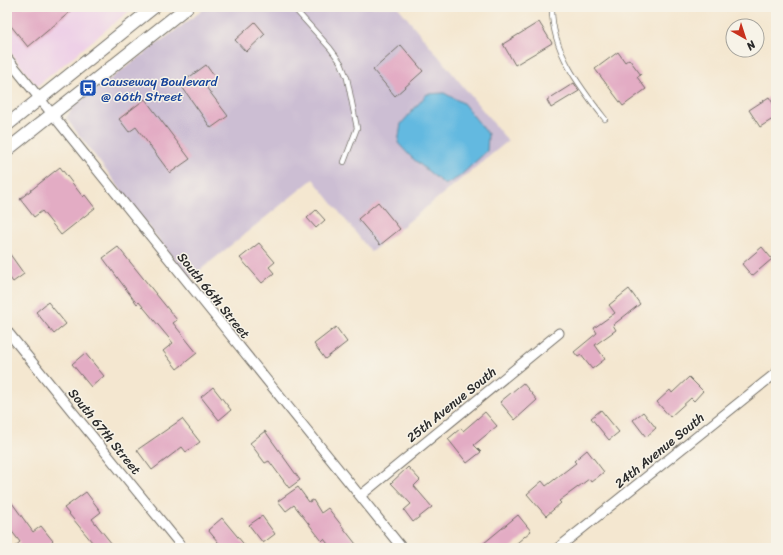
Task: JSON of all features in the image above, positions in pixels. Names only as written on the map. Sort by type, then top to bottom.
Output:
[{"type":"main road","points":[[7,124],[154,7]]},
{"type":"main road","points":[[164,26],[174,7]]},
{"type":"main road","points":[[7,150],[187,7]]},
{"type":"street","name":"South 66th Street","points":[[7,58],[402,548]]},
{"type":"street","name":"South 67th Street","points":[[7,331],[183,548]]},
{"type":"street","name":"25th Avenue South","points":[[360,496],[559,333]]},
{"type":"street","name":"24th Avenue South","points":[[558,548],[776,373]]},
{"type":"lane","points":[[293,7],[330,48],[341,63],[347,78],[358,128],[344,162]]},
{"type":"lane","points":[[552,7],[552,17],[556,36],[566,63],[605,119]]},
{"type":"shaded area","points":[[7,7],[134,7],[37,86],[7,48]]},
{"type":"shaded area","points":[[207,7],[398,7],[508,141],[371,252],[313,179],[189,279],[66,118],[74,106]]},
{"type":"water","points":[[444,93],[463,103],[488,134],[487,151],[459,177],[445,185],[411,157],[398,143],[401,124],[427,94]]},
{"type":"building","points":[[7,7],[76,7],[28,47],[7,21]]},
{"type":"building","points":[[255,22],[265,34],[246,52],[235,40]]},
{"type":"building","points":[[539,22],[552,43],[515,65],[503,44]]},
{"type":"building","points":[[401,45],[423,71],[395,96],[373,70]]},
{"type":"building","points":[[618,52],[625,62],[629,59],[641,75],[637,77],[646,89],[623,106],[595,69]]},
{"type":"building","points":[[206,65],[217,80],[206,87],[228,116],[211,128],[180,84]]},
{"type":"building","points":[[574,83],[579,91],[551,108],[547,100]]},
{"type":"building","points":[[769,97],[776,108],[776,117],[760,127],[749,110]]},
{"type":"building","points":[[145,99],[190,159],[170,173],[136,127],[129,132],[119,119]]},
{"type":"building","points":[[60,167],[83,197],[85,195],[95,208],[61,235],[42,211],[34,217],[20,199]]},
{"type":"building","points":[[378,202],[400,229],[380,245],[358,219]]},
{"type":"building","points":[[316,210],[325,220],[316,228],[307,218]]},
{"type":"building","points":[[259,243],[275,262],[269,267],[274,273],[262,283],[240,258]]},
{"type":"building","points":[[118,247],[177,320],[173,323],[197,353],[177,369],[163,351],[173,343],[139,302],[137,304],[103,258]]},
{"type":"building","points":[[762,247],[772,259],[752,276],[742,264]]},
{"type":"building","points":[[7,250],[24,274],[13,282],[7,274]]},
{"type":"building","points":[[629,289],[640,304],[613,325],[616,330],[595,345],[605,359],[592,369],[581,355],[578,357],[574,352],[597,333],[594,328],[615,313],[609,305]]},
{"type":"building","points":[[48,302],[66,324],[54,334],[36,312]]},
{"type":"building","points":[[336,327],[347,342],[325,359],[314,344]]},
{"type":"building","points":[[85,353],[104,376],[91,387],[72,364]]},
{"type":"building","points":[[689,377],[703,391],[694,401],[691,398],[670,417],[657,402],[670,390],[672,393]]},
{"type":"building","points":[[523,383],[537,400],[515,420],[500,402]]},
{"type":"building","points":[[213,387],[231,410],[219,420],[201,397]]},
{"type":"building","points":[[601,410],[619,432],[609,440],[591,418]]},
{"type":"building","points":[[485,412],[497,426],[474,445],[481,452],[467,463],[448,439],[461,428],[463,431]]},
{"type":"building","points":[[643,412],[656,428],[646,437],[633,420]]},
{"type":"building","points":[[182,419],[200,442],[186,452],[182,447],[152,470],[137,450]]},
{"type":"building","points":[[265,431],[300,480],[289,488],[269,461],[265,463],[250,443]]},
{"type":"building","points":[[587,450],[604,472],[591,482],[589,479],[559,501],[561,503],[546,516],[527,494],[542,481],[546,486],[576,463],[574,461]]},
{"type":"building","points":[[408,467],[420,480],[414,486],[432,507],[413,522],[404,510],[411,504],[391,483]]},
{"type":"building","points":[[298,487],[309,502],[313,500],[321,513],[328,508],[359,548],[331,548],[324,539],[322,541],[294,505],[286,511],[278,501]]},
{"type":"building","points":[[86,492],[101,512],[92,519],[112,544],[107,548],[97,548],[64,508]]},
{"type":"building","points":[[7,496],[33,532],[41,526],[53,541],[44,548],[13,548],[20,542],[7,525]]},
{"type":"building","points":[[518,515],[531,531],[511,548],[478,548]]},
{"type":"building","points":[[262,516],[275,534],[263,543],[249,525]]},
{"type":"building","points":[[222,518],[247,548],[223,548],[208,530]]},
{"type":"place","name":"Causeway Boulevard @ 66th Street","points":[[88,88]]}]
